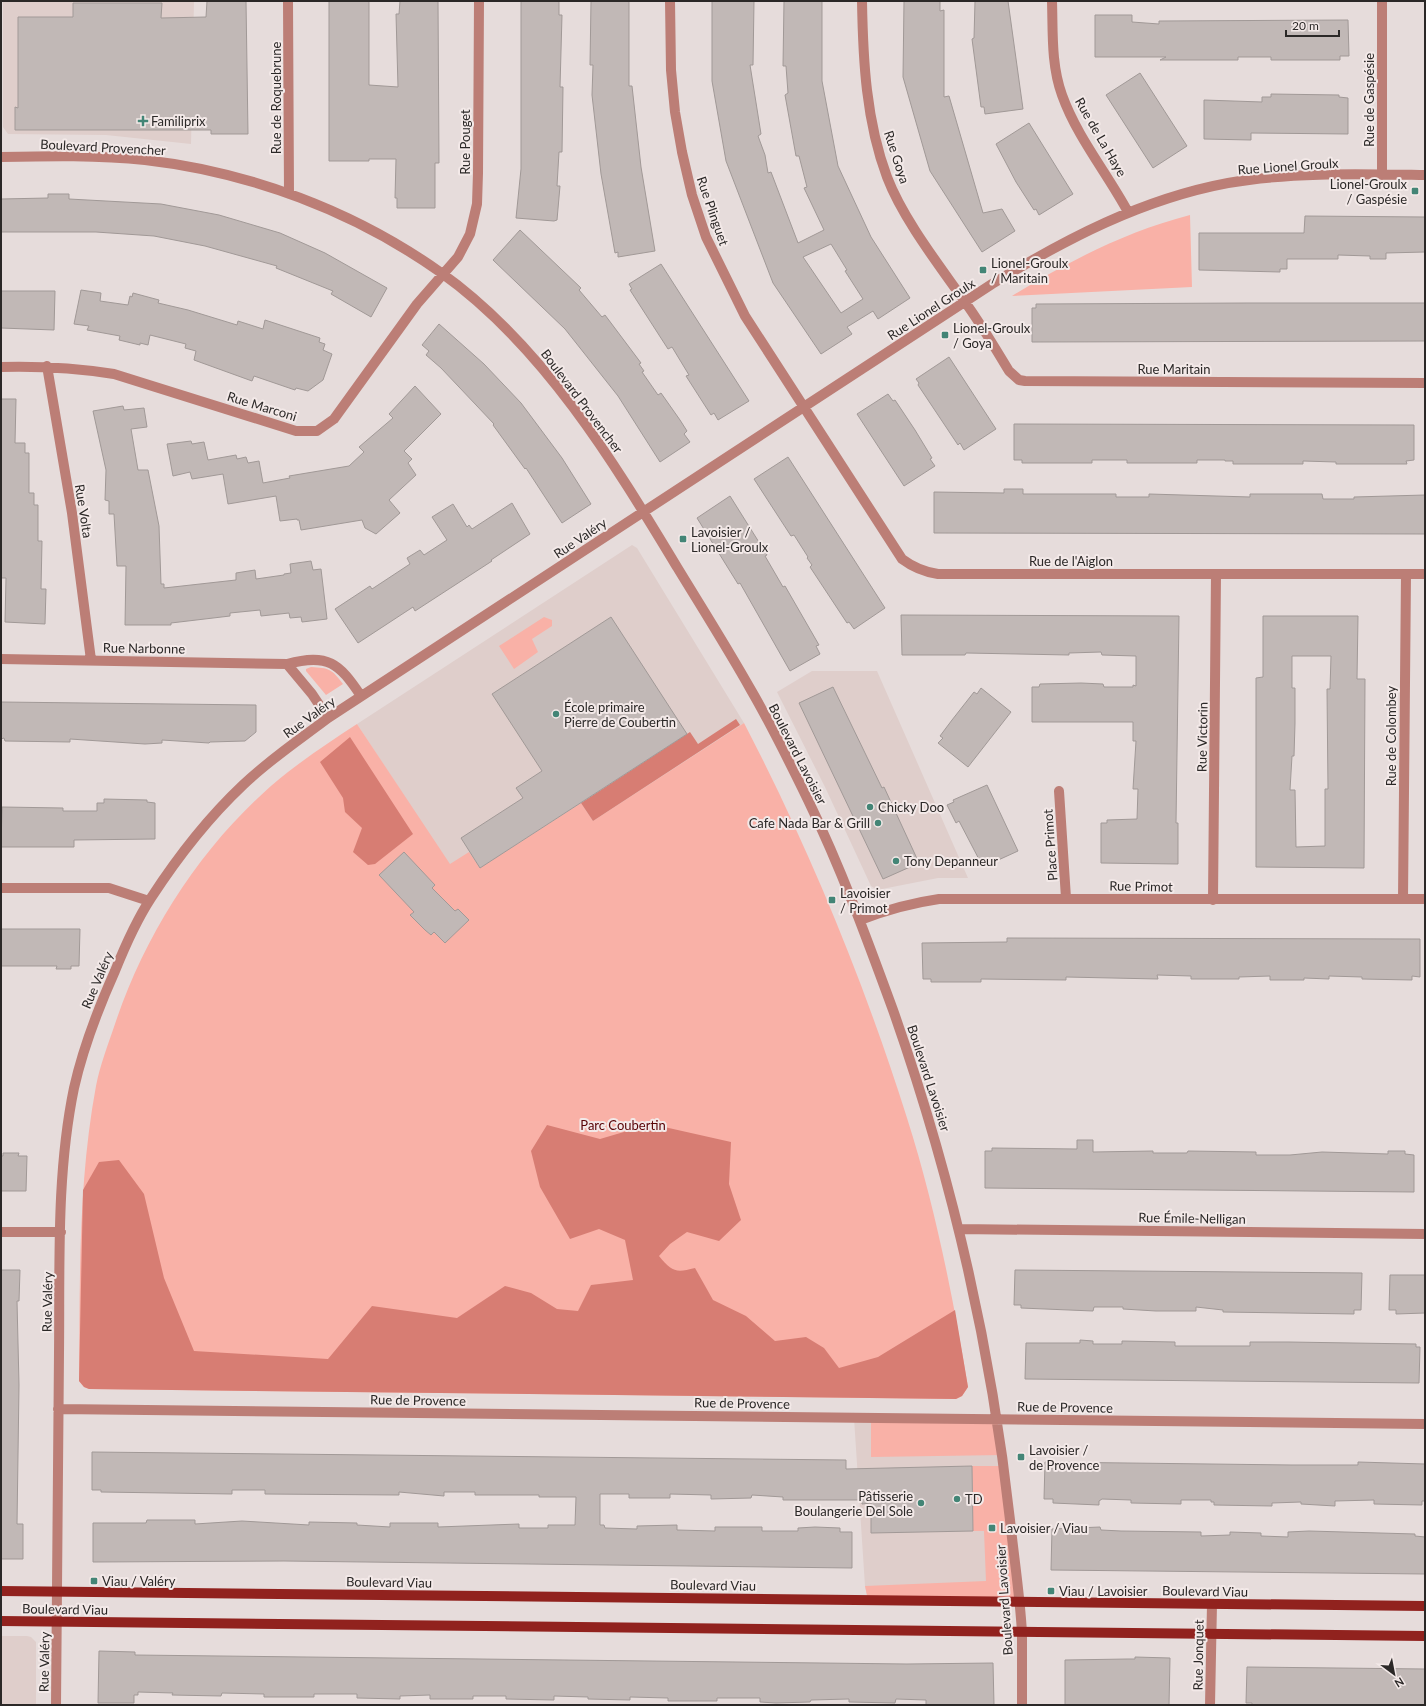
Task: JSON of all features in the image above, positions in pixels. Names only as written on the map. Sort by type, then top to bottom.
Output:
[{"type":"main road","name":"Boulevard Viau","points":[[1,1591],[1425,1606]]},
{"type":"main road","name":"Boulevard Viau","points":[[1,1621],[1425,1636]]},
{"type":"street","name":"Rue de Roquebrune","points":[[288,1],[289,194]]},
{"type":"street","name":"Rue Pouget","points":[[443,274],[458,257],[470,234],[477,204],[479,1]]},
{"type":"street","name":"Rue Plinguet","points":[[670,1],[671,70],[675,112],[692,195],[706,237],[745,316],[804,407]]},
{"type":"street","name":"Rue Goya","points":[[862,1],[865,77],[878,150],[888,178],[901,207],[949,282],[965,302]]},
{"type":"street","name":"Rue de La Haye","points":[[1052,1],[1054,62],[1062,94],[1075,124],[1128,212]]},
{"type":"street","name":"Rue de Gaspésie","points":[[1382,1],[1382,175]]},
{"type":"street","name":"Boulevard Provencher","points":[[1,156],[142,160],[182,165],[238,177],[289,194],[366,227],[443,274],[496,318],[527,350],[555,383],[594,436],[643,512]]},
{"type":"street","name":"Rue Lionel Groulx","points":[[643,512],[1045,251],[1128,212],[1227,183],[1249,180],[1305,176],[1425,174]]},
{"type":"street","name":"Rue Marconi","points":[[1,367],[47,366],[83,369],[114,374],[296,432],[317,431],[334,419],[417,304],[443,274]]},
{"type":"street","name":"Rue Maritain","points":[[965,302],[1009,371],[1019,380],[1425,383]]},
{"type":"street","name":"Rue Volta","points":[[47,366],[72,513],[91,660]]},
{"type":"street","name":"Rue de l'Aiglon","points":[[804,407],[899,555],[913,567],[925,572],[938,574],[1425,574]]},
{"type":"street","name":"Rue Valéry","points":[[56,1705],[58,1622],[58,1409],[61,1232],[65,1153],[74,1090],[85,1046],[121,955],[149,901],[192,841],[242,785],[277,756],[328,718],[643,512]]},
{"type":"street","name":"Boulevard Lavoisier","points":[[643,512],[756,698],[810,806],[860,920],[916,1076],[959,1229],[988,1361],[1004,1461],[1022,1631],[1022,1705]]},
{"type":"street","name":"Rue Victorin","points":[[1214,900],[1216,574]]},
{"type":"street","name":"Rue de Colombey","points":[[1403,899],[1406,574]]},
{"type":"street","name":"Rue Narbonne","points":[[1,659],[287,664],[305,659],[326,660],[339,668],[350,678],[361,696]]},
{"type":"street","points":[[287,664],[312,694],[328,718]]},
{"type":"street","name":"Place Primot","points":[[1059,791],[1066,898]]},
{"type":"street","points":[[1,888],[108,888],[149,901]]},
{"type":"street","name":"Rue Primot","points":[[860,920],[890,908],[915,902],[939,899],[1425,899]]},
{"type":"street","name":"Rue Émile-Nelligan","points":[[959,1229],[1425,1234]]},
{"type":"street","points":[[1,1232],[61,1232]]},
{"type":"street","name":"Rue de Provence","points":[[58,1409],[1425,1424]]},
{"type":"street","name":"Rue Jonquet","points":[[1210,1705],[1212,1604]]},
{"type":"shaded area","points":[[3,1],[194,1],[191,144],[106,135],[8,134],[3,127]]},
{"type":"shaded area","name":"École primaire Pierre de Coubertin","points":[[632,545],[637,548],[744,723],[472,900],[357,724]]},
{"type":"shaded area","points":[[812,671],[877,671],[968,878],[938,878],[877,890],[871,886],[825,787],[777,692]]},
{"type":"shaded area","points":[[736,719],[740,725],[593,821],[581,803],[690,732],[698,744]]},
{"type":"shaded area","points":[[350,737],[413,834],[375,864],[368,865],[353,852],[362,828],[345,812],[343,798],[320,762]]},
{"type":"shaded area","points":[[651,1124],[731,1142],[729,1184],[741,1220],[719,1241],[687,1232],[670,1244],[659,1256],[667,1265],[679,1271],[695,1268],[713,1300],[746,1316],[775,1341],[806,1337],[824,1348],[839,1368],[878,1357],[955,1310],[968,1387],[962,1396],[956,1399],[89,1389],[84,1387],[79,1381],[83,1190],[99,1162],[119,1160],[144,1194],[164,1278],[194,1351],[328,1359],[372,1306],[457,1318],[505,1286],[531,1293],[557,1309],[578,1311],[591,1285],[633,1280],[625,1240],[599,1229],[570,1239],[540,1187],[531,1151],[547,1125],[600,1139]]},
{"type":"shaded area","points":[[854,1418],[997,1419],[1016,1577],[868,1600],[865,1586]]},
{"type":"shaded area","points":[[1,1636],[27,1636],[31,1637],[36,1642],[36,1705],[1,1705]]},
{"type":"green space","points":[[1190,215],[1192,287],[1012,296],[1076,259],[1143,230]]},
{"type":"green space","points":[[544,617],[552,620],[552,626],[532,639],[538,652],[514,669],[499,646]]},
{"type":"green space","points":[[311,667],[330,670],[343,684],[326,695],[306,671],[306,669]]},
{"type":"green space","name":"Parc Coubertin","points":[[744,723],[791,819],[834,917],[873,1017],[907,1118],[935,1218],[956,1319],[968,1387],[962,1396],[956,1399],[89,1389],[84,1387],[79,1381],[81,1233],[90,1122],[98,1078],[128,988],[144,953],[184,886],[207,854],[232,824],[259,797],[288,772],[357,724],[450,864],[469,852],[480,868],[581,803],[593,821]]},
{"type":"green space","points":[[871,1418],[997,1419],[1003,1455],[871,1457]]},
{"type":"green space","points":[[972,1466],[1004,1466],[1019,1601],[868,1600],[865,1586],[986,1581],[984,1531],[973,1531]]},
{"type":"building","points":[[207,1],[246,1],[248,134],[211,134],[211,130],[15,130],[15,107],[18,108],[18,17],[73,17],[73,3],[162,3],[161,18],[206,17]]},
{"type":"building","points":[[329,1],[369,1],[369,85],[398,87],[396,14],[399,14],[400,1],[438,1],[439,163],[435,163],[435,208],[397,208],[397,198],[395,198],[396,159],[329,161]]},
{"type":"building","points":[[521,1],[559,1],[559,15],[562,15],[560,87],[563,87],[562,152],[559,152],[557,186],[560,186],[557,220],[554,221],[516,218],[521,169]]},
{"type":"building","points":[[591,1],[629,1],[629,86],[632,86],[641,167],[655,251],[618,257],[618,252],[615,253],[601,174],[592,95],[593,65],[590,65]]},
{"type":"building","points":[[712,1],[754,1],[753,65],[750,65],[761,134],[758,136],[765,155],[768,173],[771,172],[798,243],[824,230],[804,188],[807,187],[799,156],[796,156],[785,95],[788,93],[786,66],[783,66],[784,1],[822,1],[822,81],[838,166],[871,237],[910,298],[878,319],[873,311],[847,327],[852,334],[821,354],[773,283],[726,161],[712,81]],"holes":[[[831,244],[847,270],[845,271],[863,299],[841,313],[803,257]]]},
{"type":"building","points":[[904,1],[940,1],[940,11],[944,10],[944,97],[949,96],[983,213],[1002,209],[1015,231],[982,252],[930,171],[903,77]]},
{"type":"building","points":[[975,1],[1008,1],[1023,109],[985,114],[984,107],[981,107],[972,39],[974,38]]},
{"type":"building","points":[[1095,15],[1132,15],[1132,22],[1159,24],[1159,21],[1348,20],[1349,56],[1340,56],[1340,60],[1271,60],[1271,57],[1238,57],[1238,60],[1160,60],[1166,57],[1095,57]]},
{"type":"building","points":[[1140,73],[1187,146],[1153,168],[1106,95]]},
{"type":"building","points":[[1271,94],[1339,95],[1339,97],[1348,98],[1348,134],[1251,133],[1251,140],[1204,139],[1204,100],[1262,102],[1262,97],[1271,97]]},
{"type":"building","points":[[1029,123],[1073,194],[1039,215],[1036,209],[1034,210],[1016,182],[996,144]]},
{"type":"building","points":[[48,194],[69,194],[69,199],[161,204],[219,215],[280,233],[325,253],[387,288],[371,317],[331,294],[333,291],[276,268],[277,266],[205,246],[154,236],[96,232],[1,232],[1,199],[48,198]]},
{"type":"building","points":[[1305,216],[1425,217],[1425,252],[1386,253],[1386,259],[1370,259],[1370,256],[1338,255],[1338,259],[1287,259],[1287,269],[1280,269],[1280,272],[1199,270],[1199,233],[1304,233]]},
{"type":"building","points":[[520,230],[581,288],[579,290],[602,317],[605,315],[641,363],[639,364],[644,371],[642,372],[658,395],[661,393],[680,420],[687,431],[684,434],[690,442],[660,462],[618,396],[565,329],[493,260]]},
{"type":"building","points":[[661,264],[749,401],[718,420],[714,413],[711,415],[686,376],[689,375],[672,347],[668,349],[630,290],[632,289],[629,284]]},
{"type":"building","points":[[81,290],[101,293],[100,301],[128,305],[130,296],[132,297],[133,293],[159,300],[158,303],[188,310],[237,325],[238,321],[263,329],[265,320],[320,338],[319,342],[325,344],[323,350],[332,354],[323,380],[308,391],[296,388],[295,390],[254,376],[252,381],[194,360],[196,351],[185,348],[186,344],[150,335],[148,345],[140,343],[140,345],[119,340],[120,336],[87,330],[89,326],[74,324]]},
{"type":"building","points":[[1,291],[55,291],[54,330],[1,328]]},
{"type":"building","points":[[1425,303],[1425,341],[1032,342],[1032,308],[1036,308],[1036,304]]},
{"type":"building","points":[[439,324],[484,364],[521,403],[562,458],[591,504],[562,523],[526,468],[525,469],[493,425],[494,424],[441,368],[426,355],[429,351],[422,345]]},
{"type":"building","points":[[949,357],[996,429],[964,450],[960,443],[958,445],[918,385],[919,383],[916,379]]},
{"type":"building","points":[[415,386],[441,414],[404,451],[412,459],[408,463],[416,475],[389,500],[400,513],[376,534],[365,528],[362,520],[301,530],[299,520],[297,519],[280,521],[276,496],[228,504],[223,474],[192,479],[190,472],[173,476],[167,444],[191,441],[192,444],[204,442],[208,460],[236,455],[237,459],[246,457],[248,463],[259,461],[263,483],[290,478],[289,476],[349,466],[364,452],[359,447],[393,418],[389,414]]},
{"type":"building","points":[[888,394],[893,401],[895,400],[915,430],[932,458],[930,459],[935,466],[904,486],[857,414]]},
{"type":"building","points":[[1,399],[16,399],[15,443],[25,443],[25,453],[29,453],[29,493],[34,493],[34,505],[38,505],[38,541],[42,541],[41,589],[46,589],[45,624],[5,622],[6,578],[1,578]]},
{"type":"building","points":[[123,406],[124,410],[144,408],[147,427],[131,429],[138,470],[148,470],[159,526],[161,584],[164,584],[164,588],[236,580],[236,573],[255,570],[256,579],[284,575],[291,573],[290,564],[311,561],[313,570],[321,569],[327,619],[302,622],[301,617],[290,618],[289,613],[261,616],[260,610],[230,613],[230,616],[171,623],[171,625],[125,625],[126,566],[117,566],[114,514],[109,514],[109,501],[105,500],[106,470],[93,411]]},
{"type":"building","points":[[1014,424],[1414,425],[1414,460],[1406,461],[1407,464],[1336,464],[1336,462],[1303,461],[1303,464],[1233,464],[1233,461],[1225,460],[1197,460],[1197,463],[1127,463],[1127,460],[1092,460],[1092,463],[1022,463],[1022,460],[1014,460]]},
{"type":"building","points":[[788,457],[885,608],[854,629],[849,622],[847,623],[810,567],[812,565],[807,558],[808,557],[794,535],[791,536],[754,479]]},
{"type":"building","points":[[1004,489],[1023,489],[1023,494],[1116,494],[1116,497],[1149,497],[1149,494],[1250,497],[1250,494],[1322,494],[1323,499],[1354,499],[1354,497],[1425,495],[1425,534],[934,533],[934,492],[1004,493]]},
{"type":"building","points":[[730,496],[767,555],[765,556],[783,587],[785,586],[819,645],[816,646],[820,654],[790,671],[740,583],[738,584],[697,518]]},
{"type":"building","points":[[512,503],[530,534],[491,560],[492,561],[415,611],[413,607],[358,643],[335,609],[370,586],[372,589],[410,564],[407,558],[420,550],[424,555],[447,540],[432,517],[453,504],[467,527],[469,525],[472,529]]},
{"type":"building","points":[[901,615],[1179,616],[1176,823],[1178,823],[1178,864],[1101,863],[1101,823],[1107,823],[1107,820],[1137,819],[1138,789],[1133,789],[1136,741],[1133,741],[1133,722],[1032,722],[1032,687],[1039,687],[1040,684],[1081,683],[1103,684],[1104,687],[1133,687],[1133,685],[1136,686],[1136,656],[1102,655],[1101,652],[1069,653],[1069,655],[966,653],[965,655],[902,655]]},
{"type":"building","points":[[1263,616],[1358,616],[1357,679],[1365,679],[1364,868],[1256,867],[1256,678],[1263,677]],"holes":[[[1292,656],[1331,656],[1330,689],[1327,689],[1328,789],[1325,789],[1325,846],[1296,847],[1295,790],[1290,790],[1292,756],[1294,756],[1295,723],[1295,688],[1292,688]]]},
{"type":"building","points":[[611,617],[687,734],[480,868],[461,838],[523,798],[516,788],[542,771],[492,694]]},
{"type":"building","points":[[833,687],[882,788],[884,787],[919,863],[883,879],[799,703]]},
{"type":"building","points":[[981,688],[1011,712],[968,767],[938,743],[943,738],[940,736],[952,720],[974,692],[977,694]]},
{"type":"building","points":[[1,702],[256,705],[256,732],[245,741],[209,743],[162,740],[162,743],[145,744],[70,739],[70,742],[5,741],[4,738],[1,739]]},
{"type":"building","points":[[987,785],[1018,851],[983,867],[959,821],[956,823],[947,805],[954,802],[953,800]]},
{"type":"building","points":[[104,799],[147,800],[147,802],[155,803],[155,839],[74,840],[74,847],[1,847],[2,807],[63,808],[63,811],[97,811],[97,803],[104,803]]},
{"type":"building","points":[[404,852],[435,885],[432,888],[455,911],[458,909],[469,920],[445,943],[434,932],[431,935],[410,915],[414,912],[379,875]]},
{"type":"building","points":[[1,929],[80,929],[79,966],[71,966],[71,969],[56,969],[57,966],[1,966]]},
{"type":"building","points":[[1007,938],[1420,939],[1420,977],[1412,976],[1412,980],[1362,979],[1362,977],[1329,976],[1329,979],[1304,978],[1304,980],[1270,980],[1270,976],[1239,977],[1239,979],[1191,979],[1191,976],[1157,975],[1158,979],[1066,977],[1066,980],[981,979],[981,982],[931,982],[931,979],[923,979],[922,943],[1007,942]]},
{"type":"building","points":[[1077,1140],[1093,1140],[1093,1152],[1256,1152],[1256,1155],[1290,1155],[1322,1152],[1388,1154],[1388,1151],[1405,1151],[1405,1154],[1414,1155],[1414,1192],[985,1188],[985,1151],[992,1151],[992,1148],[1077,1149]]},
{"type":"building","points":[[3,1153],[19,1153],[18,1156],[27,1156],[26,1191],[1,1191],[1,1156],[3,1156]]},
{"type":"building","points":[[1,1270],[20,1270],[19,1301],[17,1301],[19,1385],[17,1524],[23,1524],[23,1559],[1,1559]]},
{"type":"building","points":[[1015,1270],[1362,1273],[1361,1310],[1354,1310],[1354,1314],[1223,1312],[1223,1310],[1196,1307],[1196,1311],[1156,1311],[1123,1309],[1123,1307],[1094,1307],[1093,1311],[1021,1308],[1021,1305],[1014,1305]]},
{"type":"building","points":[[1390,1275],[1425,1275],[1425,1313],[1396,1314],[1396,1310],[1389,1310]]},
{"type":"building","points":[[1080,1340],[1093,1341],[1093,1344],[1122,1344],[1122,1341],[1175,1342],[1175,1346],[1250,1346],[1250,1342],[1416,1344],[1416,1347],[1420,1347],[1419,1383],[1025,1379],[1026,1343],[1080,1343]]},
{"type":"building","points":[[92,1452],[846,1460],[846,1469],[972,1466],[973,1531],[871,1533],[871,1503],[862,1504],[862,1500],[783,1500],[783,1497],[752,1495],[751,1498],[711,1499],[711,1495],[670,1494],[670,1498],[629,1498],[629,1494],[600,1494],[600,1525],[604,1525],[605,1528],[637,1529],[637,1526],[677,1525],[677,1530],[715,1531],[715,1527],[762,1527],[762,1531],[798,1531],[798,1528],[840,1528],[840,1532],[852,1532],[852,1568],[284,1561],[93,1562],[93,1523],[146,1523],[147,1520],[195,1520],[195,1524],[242,1521],[309,1525],[309,1522],[357,1523],[357,1525],[390,1527],[390,1523],[438,1523],[438,1527],[519,1524],[519,1528],[548,1528],[548,1525],[575,1525],[576,1497],[539,1497],[539,1495],[475,1495],[475,1492],[444,1492],[444,1496],[399,1492],[399,1495],[265,1494],[265,1490],[232,1490],[232,1494],[101,1492],[101,1490],[92,1490]]},
{"type":"building","points":[[1045,1462],[1292,1465],[1358,1465],[1358,1462],[1425,1464],[1425,1501],[1422,1501],[1422,1505],[1374,1504],[1374,1500],[1335,1501],[1335,1506],[1301,1504],[1301,1502],[1272,1503],[1272,1506],[1214,1505],[1214,1502],[1211,1502],[1211,1500],[1181,1500],[1181,1504],[1131,1503],[1131,1500],[1102,1499],[1099,1501],[1099,1505],[1053,1503],[1053,1499],[1044,1499]]},
{"type":"building","points":[[1100,1527],[1101,1530],[1121,1531],[1201,1532],[1201,1536],[1230,1535],[1230,1532],[1261,1533],[1261,1536],[1288,1537],[1288,1532],[1309,1531],[1415,1534],[1415,1536],[1425,1537],[1425,1574],[1051,1570],[1052,1529]]},
{"type":"building","points":[[99,1651],[135,1652],[135,1655],[907,1664],[993,1663],[994,1705],[926,1705],[926,1700],[896,1699],[895,1703],[849,1702],[849,1699],[776,1703],[760,1702],[760,1698],[717,1698],[717,1701],[668,1701],[668,1698],[630,1697],[630,1700],[588,1699],[588,1697],[554,1696],[554,1700],[506,1699],[506,1696],[473,1696],[473,1699],[430,1699],[430,1695],[400,1696],[400,1699],[357,1698],[357,1694],[314,1694],[314,1697],[264,1697],[264,1694],[222,1693],[221,1696],[172,1695],[173,1693],[138,1692],[138,1695],[134,1695],[134,1703],[98,1703]]},
{"type":"building","points":[[1135,1657],[1170,1658],[1169,1705],[1065,1705],[1065,1660],[1135,1659]]},
{"type":"building","points":[[1247,1667],[1425,1669],[1425,1705],[1252,1705],[1252,1703],[1246,1703]]},
{"type":"place","name":"Familiprix","points":[[143,121]]},
{"type":"place","name":"Lionel-Groulx / Gaspésie","points":[[1415,191]]},
{"type":"place","name":"Lionel-Groulx / Maritain","points":[[983,270]]},
{"type":"place","name":"Lionel-Groulx / Goya","points":[[945,335]]},
{"type":"place","name":"Lavoisier / Lionel-Groulx","points":[[683,539]]},
{"type":"place","name":"École primaire Pierre de Coubertin","points":[[556,714]]},
{"type":"place","name":"Chicky Doo","points":[[870,807]]},
{"type":"place","name":"Cafe Nada Bar & Grill","points":[[878,823]]},
{"type":"place","name":"Tony Depanneur","points":[[896,861]]},
{"type":"place","name":"Lavoisier / Primot","points":[[832,900]]},
{"type":"place","name":"Lavoisier / de Provence","points":[[1021,1457]]},
{"type":"place","name":"TD","points":[[957,1499]]},
{"type":"place","name":"Pâtisserie Boulangerie Del Sole","points":[[921,1503]]},
{"type":"place","name":"Lavoisier / Viau","points":[[992,1528]]},
{"type":"place","name":"Viau / Valéry","points":[[94,1581]]},
{"type":"place","name":"Viau / Lavoisier","points":[[1051,1591]]}]
